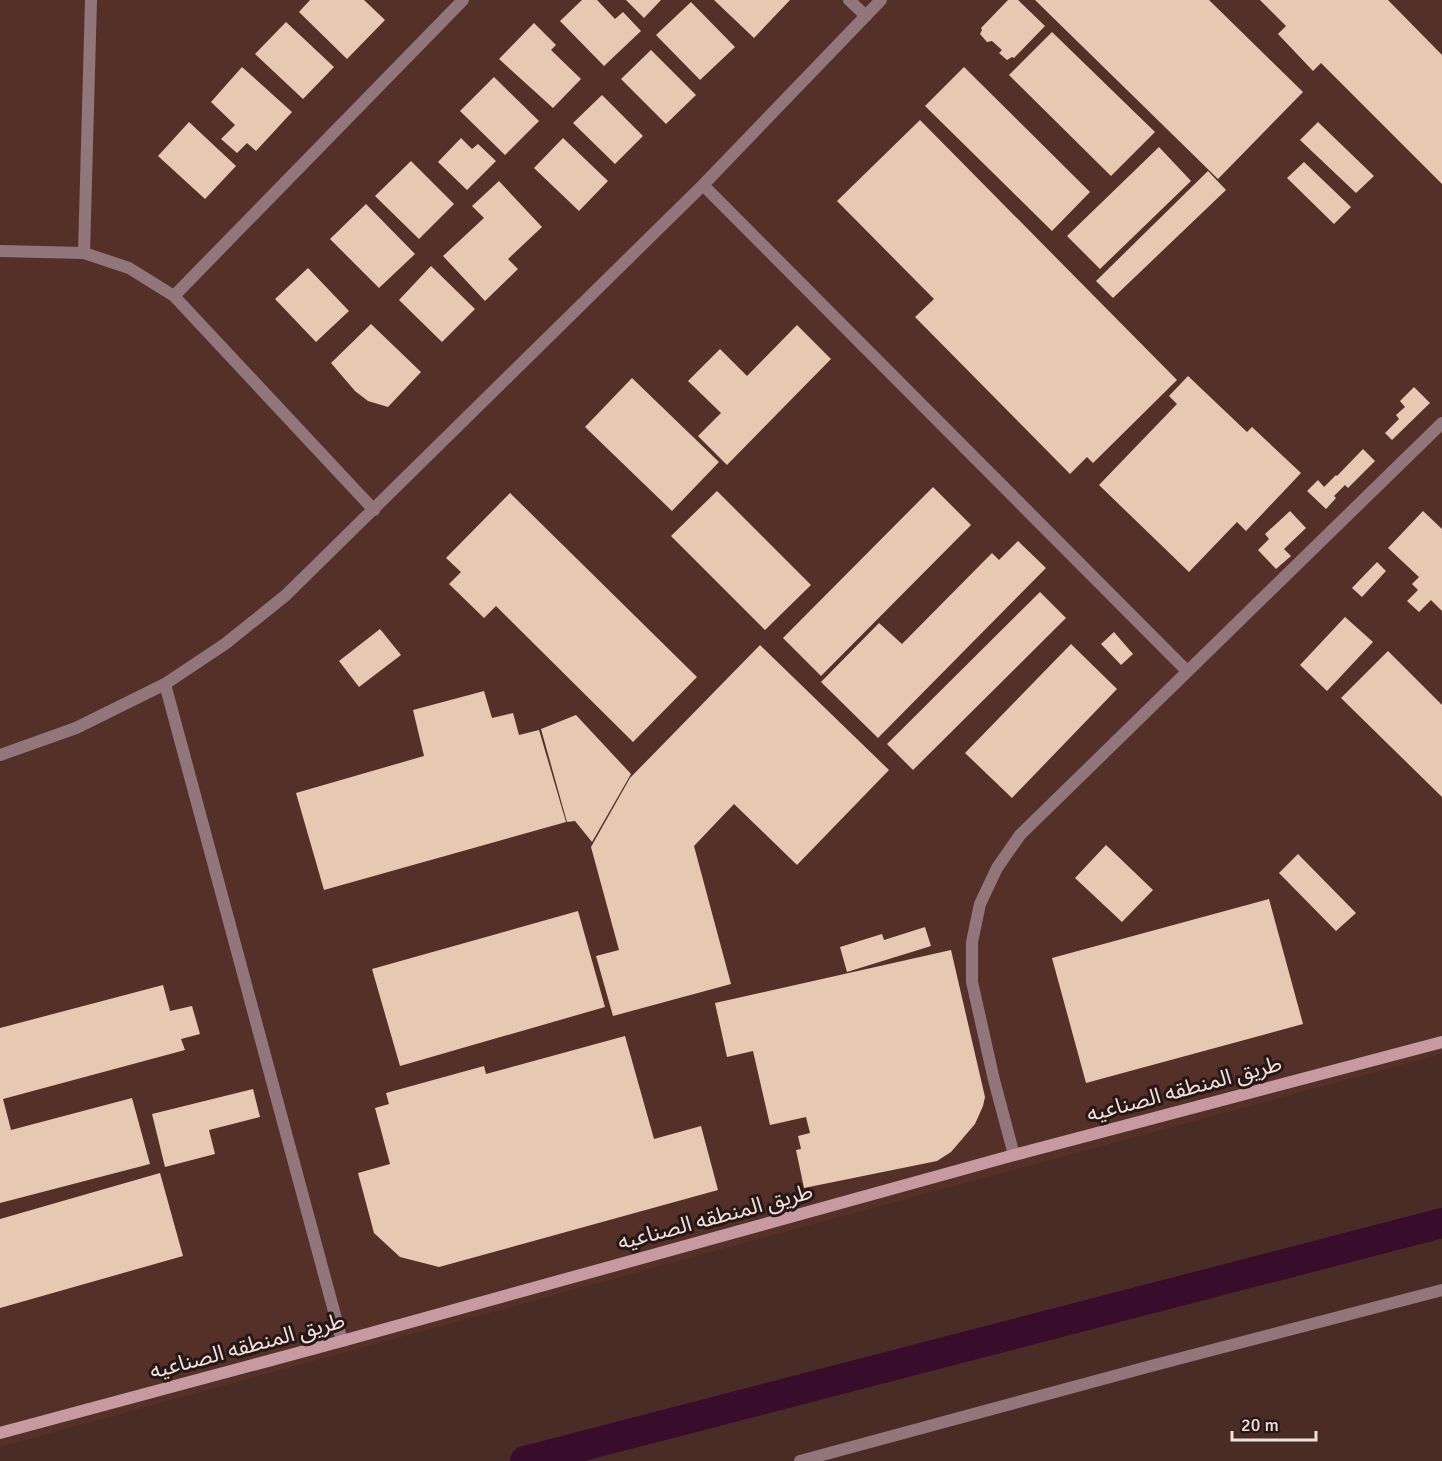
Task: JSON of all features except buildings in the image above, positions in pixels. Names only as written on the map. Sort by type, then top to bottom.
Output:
[{"type":"main road","name":"طريق المنطقه الصناعيه","points":[[0,1433],[1014,1155],[1442,1042]]},
{"type":"street","points":[[84,253],[91,0]]},
{"type":"street","points":[[849,0],[866,16]]},
{"type":"street","points":[[0,755],[76,728],[165,684],[225,644],[286,595],[703,185],[881,0]]},
{"type":"street","points":[[174,296],[458,2]]},
{"type":"street","points":[[703,185],[1187,670]]},
{"type":"street","points":[[0,251],[84,253],[129,268],[174,296],[374,510]]},
{"type":"street","points":[[1014,1155],[972,982],[972,942],[981,904],[997,868],[1020,835],[1442,423]]},
{"type":"street","points":[[165,684],[342,1341]]},
{"type":"street","points":[[800,1461],[1442,1290]]},
{"type":"shaded area","points":[[0,0],[1442,0],[1442,1054],[0,1447]]},
{"type":"waterway","points":[[525,1461],[1442,1223]]}]
